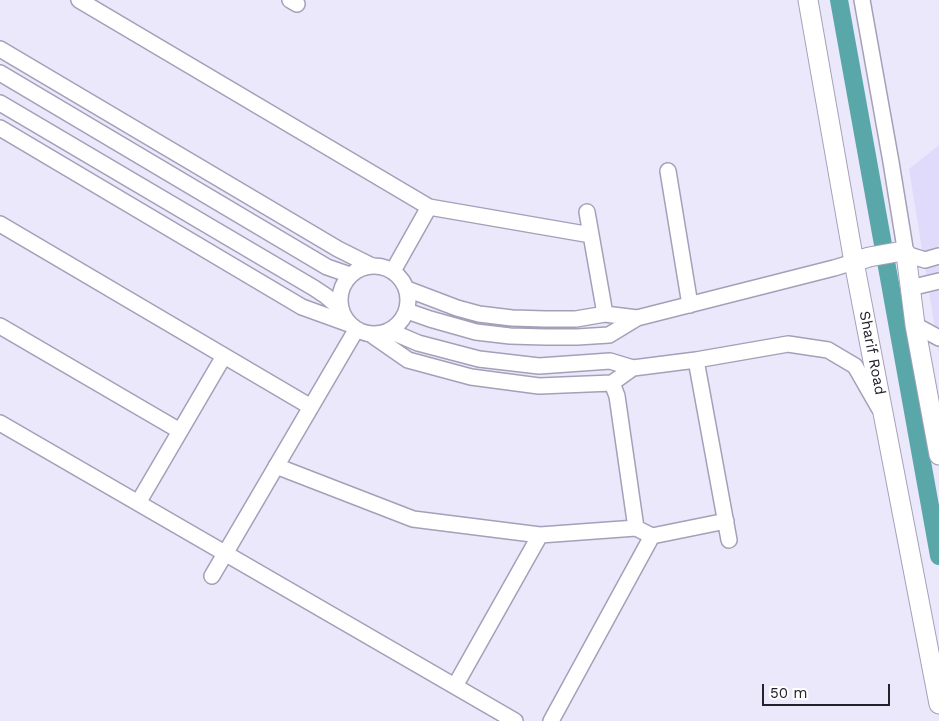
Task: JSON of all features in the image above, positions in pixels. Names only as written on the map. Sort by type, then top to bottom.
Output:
[{"type":"street","points":[[80,0],[429,207],[591,235]]},
{"type":"street","name":"Sharif Road","points":[[808,0],[861,259],[884,417],[939,704]]},
{"type":"street","points":[[862,0],[889,152],[902,253],[910,288],[939,455]]},
{"type":"street","points":[[0,50],[338,250],[372,266]]},
{"type":"street","points":[[0,73],[327,267],[350,275]]},
{"type":"street","points":[[0,103],[314,288],[341,309]]},
{"type":"street","points":[[0,128],[302,306],[364,333],[372,335],[390,331],[404,318],[409,302],[407,289],[400,277],[393,271],[385,267],[372,266],[358,270],[350,275],[341,291],[340,300],[344,317],[352,327]]},
{"type":"street","points":[[668,171],[690,304]]},
{"type":"street","points":[[393,271],[429,207]]},
{"type":"street","points":[[587,212],[605,314]]},
{"type":"street","points":[[0,224],[311,406]]},
{"type":"street","points":[[407,311],[476,332],[510,336],[545,337],[609,335],[637,318],[834,268],[861,259],[902,253],[925,260],[939,256]]},
{"type":"street","points":[[910,288],[939,281]]},
{"type":"street","points":[[407,289],[478,314],[545,319],[576,319],[605,314],[637,318]]},
{"type":"street","points":[[915,325],[939,338]]},
{"type":"street","points":[[0,326],[180,431]]},
{"type":"street","points":[[212,576],[311,406],[352,327]]},
{"type":"street","points":[[390,331],[418,343],[479,359],[538,366],[610,362],[633,368],[696,360],[788,344],[828,350],[855,366],[884,417]]},
{"type":"street","points":[[372,335],[408,360],[471,377],[539,386],[612,383],[633,368]]},
{"type":"street","points":[[138,503],[224,356]]},
{"type":"street","points":[[696,360],[729,540]]},
{"type":"street","points":[[612,383],[617,396],[636,528]]},
{"type":"street","points":[[0,423],[515,721]]},
{"type":"street","points":[[276,466],[413,519],[540,535],[636,528],[652,536],[726,521]]},
{"type":"street","points":[[455,686],[540,535]]},
{"type":"street","points":[[551,721],[652,536]]},
{"type":"shaded area","points":[[939,145],[939,353],[909,169]]},
{"type":"waterway","points":[[839,0],[939,556]]}]
